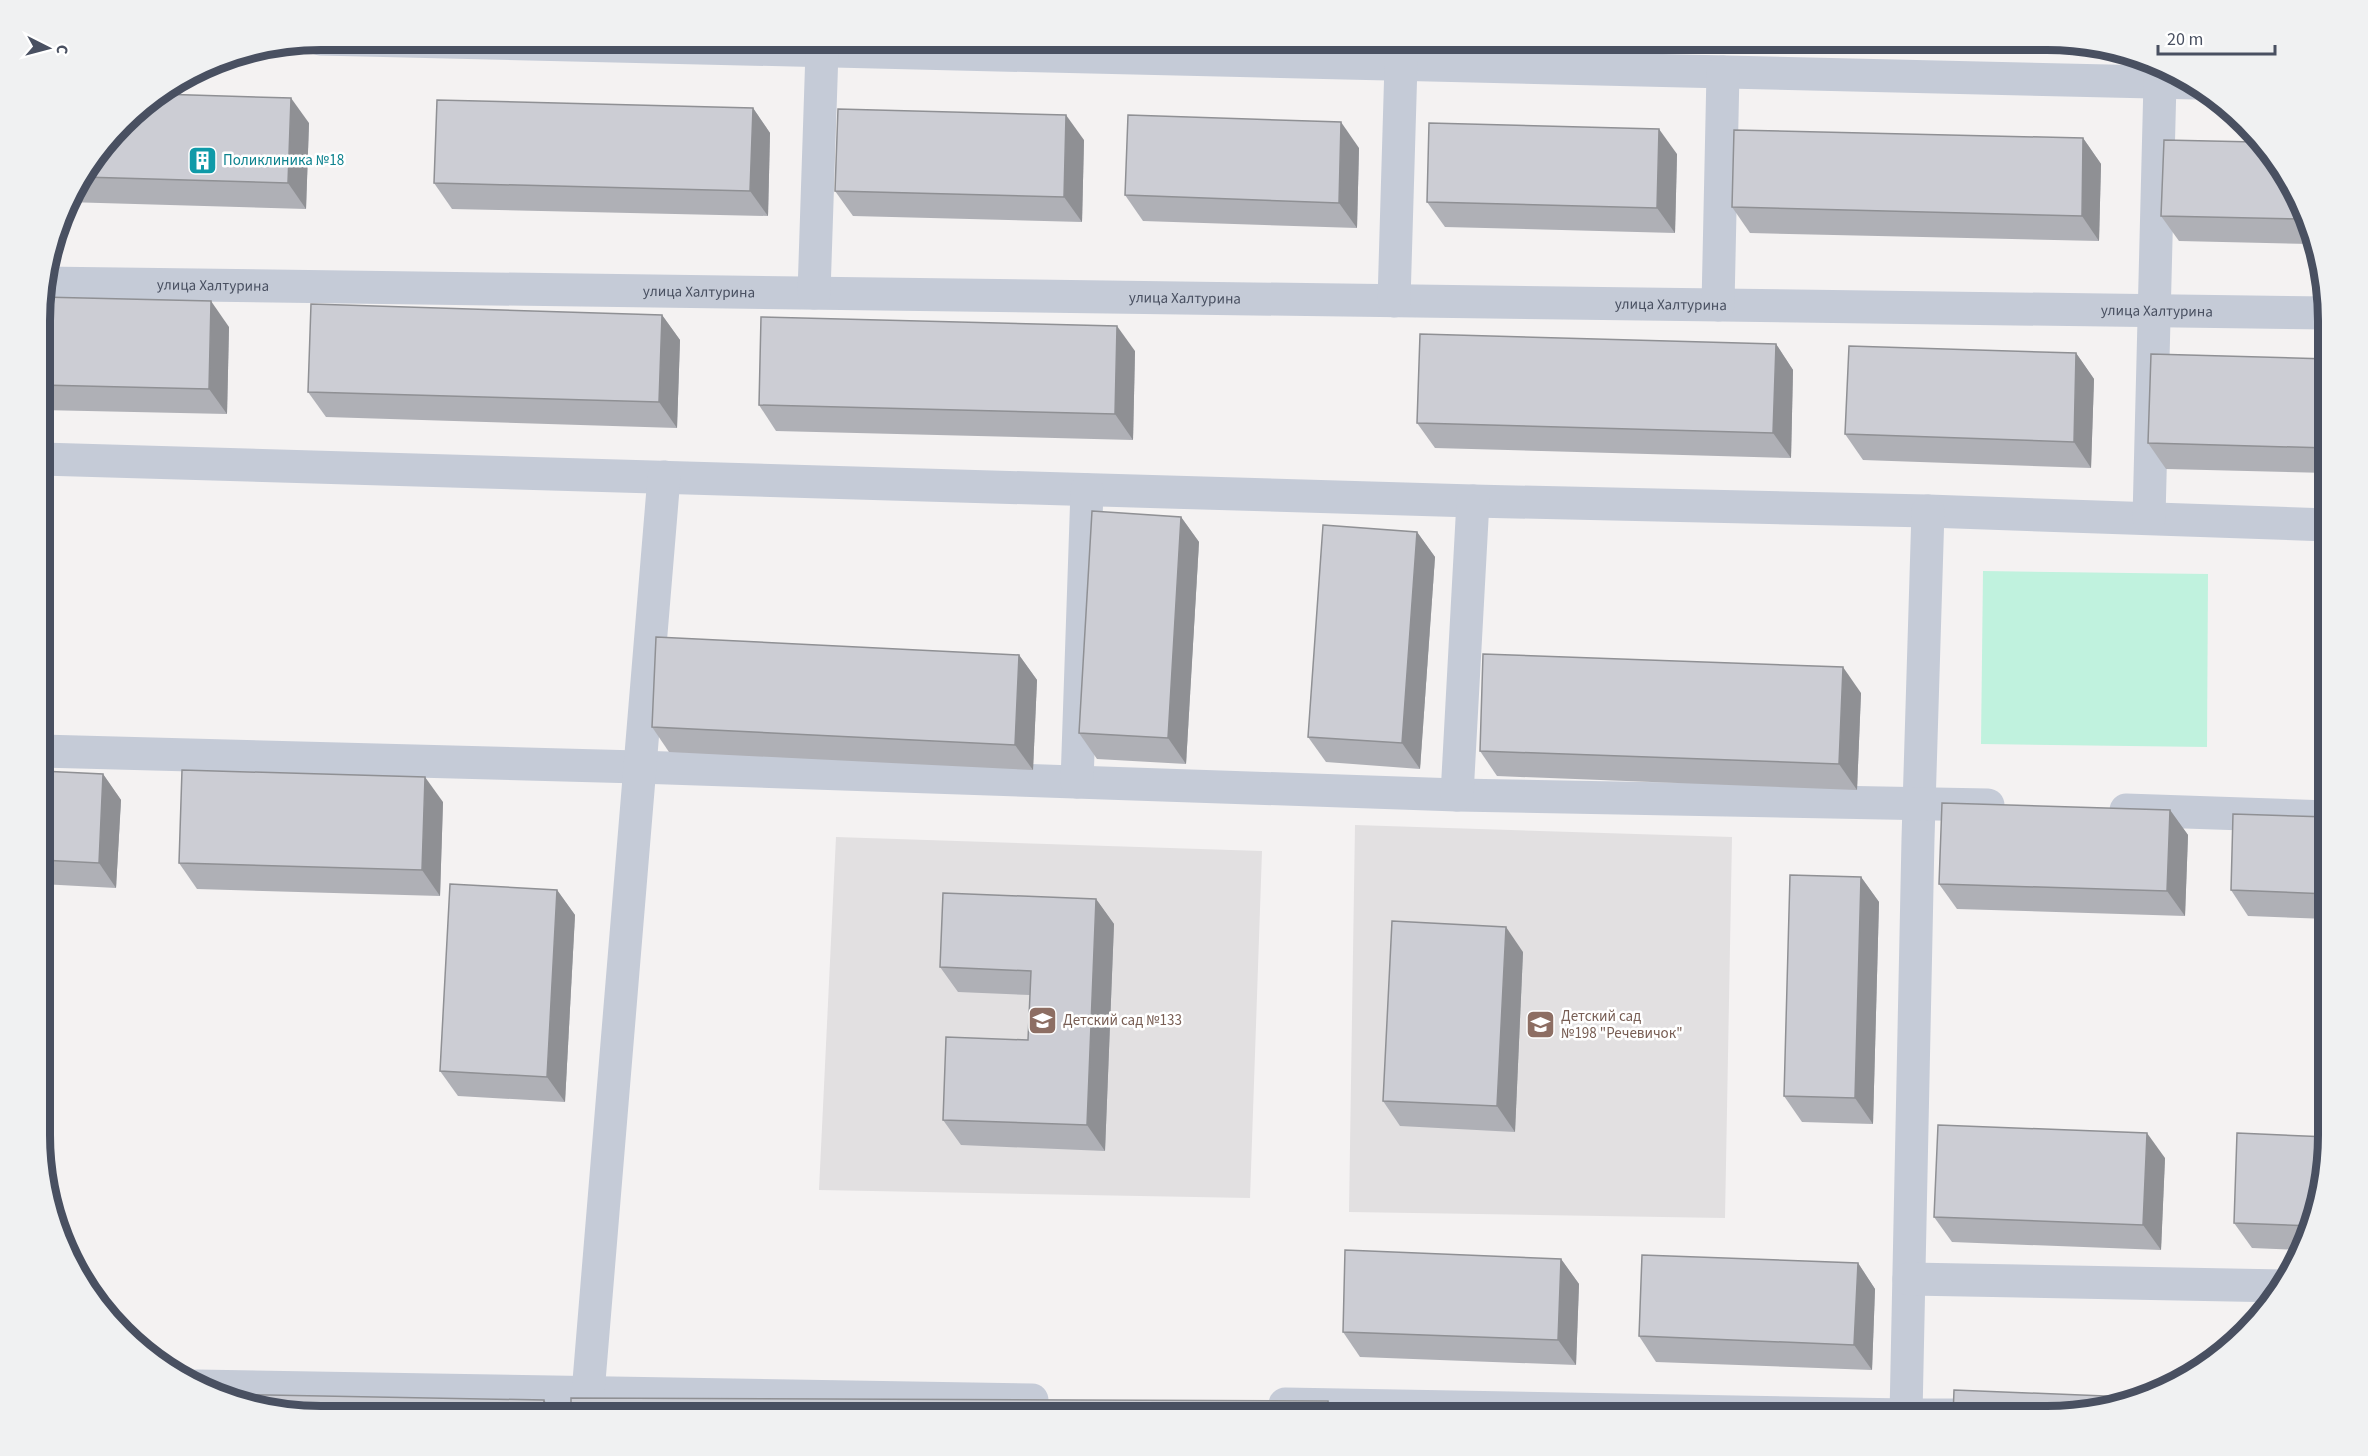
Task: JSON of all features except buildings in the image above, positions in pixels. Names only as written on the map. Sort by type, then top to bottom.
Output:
[{"type":"street","points":[[780,50],[2177,82]]},
{"type":"street","points":[[814,293],[822,51]]},
{"type":"street","points":[[1394,301],[1401,64]]},
{"type":"street","points":[[1718,305],[1723,72]]},
{"type":"street","points":[[2149,518],[2160,82]]},
{"type":"street","name":"улица Халтурина","points":[[52,283],[2318,313]]},
{"type":"street","points":[[50,459],[1473,501],[1928,511],[2318,525]]},
{"type":"street","points":[[588,1405],[638,767],[664,477]]},
{"type":"street","points":[[1077,782],[1087,490]]},
{"type":"street","points":[[1457,795],[1473,501]]},
{"type":"street","points":[[1906,1406],[1919,802],[1928,511]]},
{"type":"street","points":[[50,751],[638,767],[1457,795],[1919,802],[2012,806]]},
{"type":"street","points":[[2094,808],[2318,817]]},
{"type":"street","points":[[1909,1279],[2273,1286]]},
{"type":"street","points":[[220,1387],[588,1405],[1067,1401]]},
{"type":"street","points":[[1259,1404],[1367,1406]]},
{"type":"shaded area","name":"Детский сад №198 \"Речевичок\"","points":[[1355,825],[1732,837],[1725,1218],[1349,1212]]},
{"type":"shaded area","name":"Детский сад №133","points":[[836,837],[1262,851],[1250,1198],[819,1190]]},
{"type":"green space","points":[[1983,571],[2208,574],[2207,747],[1981,744]]},
{"type":"place","name":"Поликлиника №18","points":[[202,160]]},
{"type":"place","name":"Детский сад №133","points":[[1042,1020]]},
{"type":"place","name":"Детский сад №198 \"Речевичок\"","points":[[1540,1025]]}]
